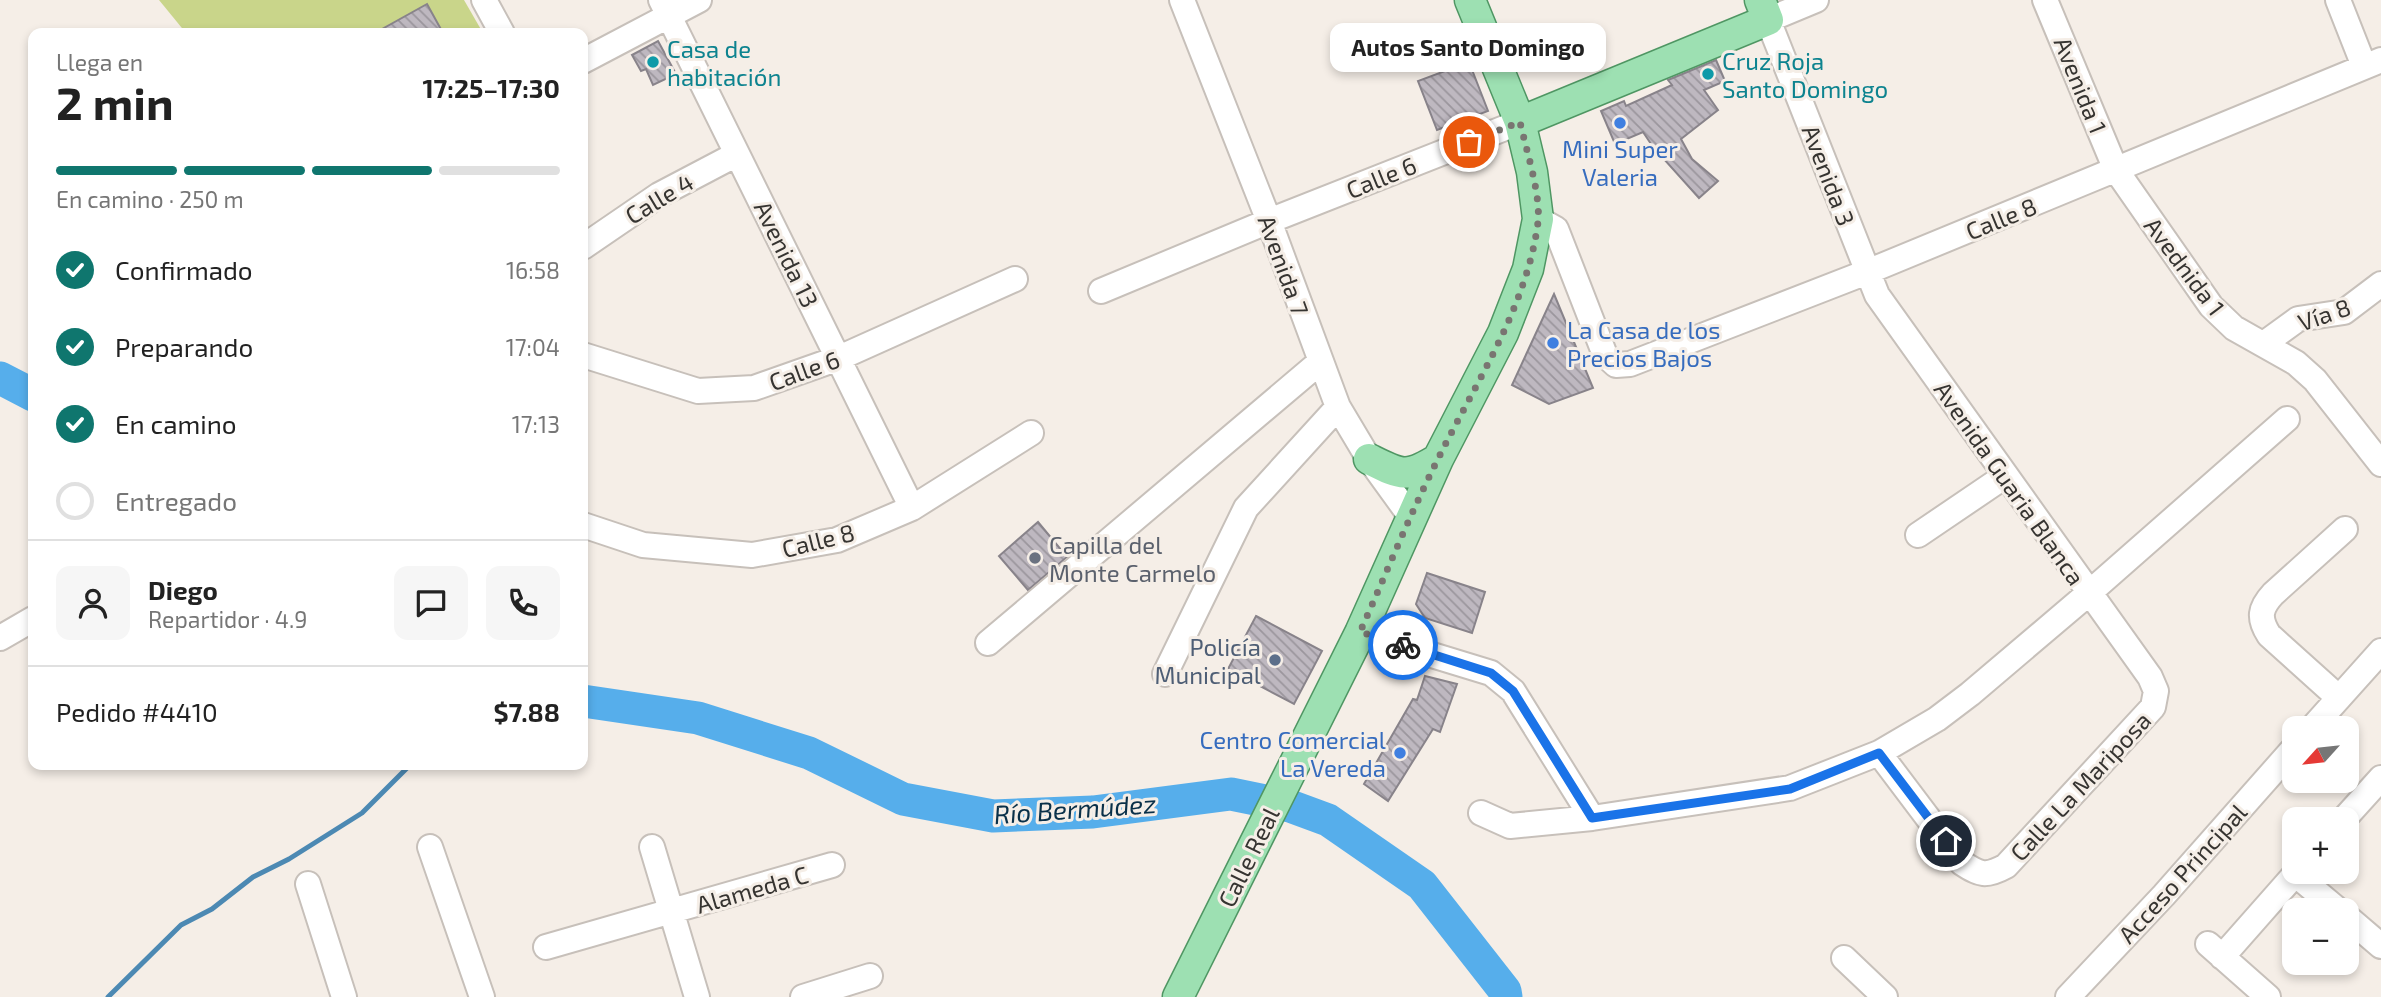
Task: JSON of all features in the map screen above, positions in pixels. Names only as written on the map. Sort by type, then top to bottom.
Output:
[{"type":"main road","name":"Calle Real","points":[[1178,997],[1360,632],[1438,458],[1503,333],[1528,269],[1538,219],[1532,172],[1520,122],[1470,0]]},
{"type":"main road","name":"Calle 6","points":[[1520,122],[1764,10]]},
{"type":"main road","points":[[1369,459],[1395,472],[1405,473],[1419,471],[1438,458]]},
{"type":"street","points":[[484,0],[499,28]]},
{"type":"street","points":[[588,58],[664,8],[699,0]]},
{"type":"street","name":"Avenida 7","points":[[1182,0],[1269,221],[1338,407],[1369,459],[1411,517]]},
{"type":"street","name":"Calle 6","points":[[1764,10],[1816,0]]},
{"type":"street","name":"Avenida 1","points":[[2045,0],[2116,170]]},
{"type":"street","points":[[2338,0],[2373,63]]},
{"type":"street","name":"Avenida 13","points":[[664,8],[912,508]]},
{"type":"street","name":"Avenida 3","points":[[1764,10],[1867,272]]},
{"type":"street","name":"Calle 8","points":[[1538,219],[1556,229],[1605,355],[1616,365],[1630,364],[1867,272],[2373,63]]},
{"type":"street","name":"Calle 6","points":[[1101,291],[1520,122]]},
{"type":"street","name":"Calle 4","points":[[588,244],[659,195],[737,153]]},
{"type":"street","name":"Avednida 1","points":[[2116,170],[2211,306],[2234,328],[2265,343],[2296,363],[2315,380],[2381,464]]},
{"type":"street","name":"Avenida Guaria Blanca","points":[[1867,272],[1877,295],[2150,677],[2156,691]]},
{"type":"street","name":"Calle 6","points":[[588,357],[698,391],[754,388],[839,358],[1015,279]]},
{"type":"street","name":"Vía 8","points":[[2265,343],[2298,319],[2344,312],[2381,284]]},
{"type":"street","points":[[988,643],[1320,362]]},
{"type":"street","points":[[1165,674],[1246,508],[1338,407]]},
{"type":"street","points":[[1481,813],[1510,826],[1592,818],[1790,789],[1879,753],[1937,719],[1970,694],[2287,419]]},
{"type":"street","name":"Calle 8","points":[[588,528],[643,545],[752,555],[838,540],[912,508],[1031,433]]},
{"type":"street","points":[[1918,535],[2005,476]]},
{"type":"street","points":[[2339,698],[2269,635],[2260,615],[2263,604],[2345,529]]},
{"type":"street","points":[[17,628],[28,614]]},
{"type":"street","points":[[1360,632],[1491,673],[1513,691],[1592,818]]},
{"type":"street","points":[[2323,716],[2381,651]]},
{"type":"street","name":"Calle La Mariposa","points":[[1879,753],[1962,863],[1978,873],[1993,873],[2006,866],[2153,707],[2156,691]]},
{"type":"street","name":"Acceso Principal","points":[[2068,997],[2164,895],[2282,762]]},
{"type":"street","points":[[2358,807],[2377,790]]},
{"type":"street","points":[[430,847],[482,997]]},
{"type":"street","points":[[652,847],[697,997]]},
{"type":"street","name":"Alameda C","points":[[546,947],[832,865]]},
{"type":"street","points":[[308,884],[344,997]]},
{"type":"street","points":[[2268,997],[2215,950],[2284,884]]},
{"type":"street","points":[[2308,884],[2324,898]]},
{"type":"street","points":[[2359,927],[2381,946]]},
{"type":"street","points":[[1844,958],[1885,997]]},
{"type":"street","points":[[803,997],[870,976]]},
{"type":"green space","points":[[159,0],[464,0],[480,28],[182,28]]},
{"type":"building","points":[[427,4],[440,28],[384,28]]},
{"type":"building","name":"Casa de habitación","points":[[658,41],[676,74],[653,85],[646,69],[641,71],[632,55]]},
{"type":"building","points":[[1716,60],[1725,81],[1704,90],[1718,110],[1681,139],[1692,159],[1718,181],[1699,198],[1643,132],[1615,144],[1601,111],[1624,101],[1626,106],[1672,85],[1668,80]]},
{"type":"building","points":[[1469,62],[1488,111],[1437,130],[1418,81]]},
{"type":"building","name":"La Casa de los Precios Bajos","points":[[1554,294],[1593,388],[1549,404],[1512,385]]},
{"type":"building","name":"Capilla del Monte Carmelo","points":[[1038,522],[1067,557],[1028,590],[999,556]]},
{"type":"building","points":[[1427,573],[1485,592],[1472,633],[1425,618],[1416,604]]},
{"type":"building","name":"Policía Municipal","points":[[1256,616],[1322,651],[1294,704],[1228,669]]},
{"type":"building","name":"Centro Comercial La Vereda","points":[[1425,676],[1457,684],[1440,732],[1433,729],[1388,801],[1364,784],[1413,699],[1417,700]]},
{"type":"waterway","name":"Río Bermúdez","points":[[0,378],[28,392]]},
{"type":"waterway","name":"Río Bermúdez","points":[[588,702],[698,718],[809,753],[903,799],[993,816],[1093,812],[1231,794],[1290,806],[1328,820],[1422,885],[1505,991],[1506,997]]},
{"type":"waterway","points":[[108,997],[181,925],[212,909],[253,877],[289,859],[362,813],[405,770]]},
{"type":"way so far","points":[[1403,645],[1360,632],[1438,458],[1503,333],[1528,269],[1538,219],[1532,172],[1520,122],[1469,142]]},
{"type":"place","name":"Casa de habitación","points":[[653,62]]},
{"type":"place","name":"Cruz Roja Santo Domingo","points":[[1708,74]]},
{"type":"place","name":"Mini Super Valeria","points":[[1620,123]]},
{"type":"place","name":"Autos Santo Domingo","points":[[1469,142]]},
{"type":"place","name":"La Casa de los Precios Bajos","points":[[1553,343]]},
{"type":"place","name":"Capilla del Monte Carmelo","points":[[1035,558]]},
{"type":"place","name":"Policía Municipal","points":[[1275,660]]},
{"type":"place","name":"Centro Comercial La Vereda","points":[[1400,753]]},
{"type":"route","points":[[1403,645],[1491,673],[1513,691],[1592,818],[1790,789],[1879,753],[1946,841]]}]
